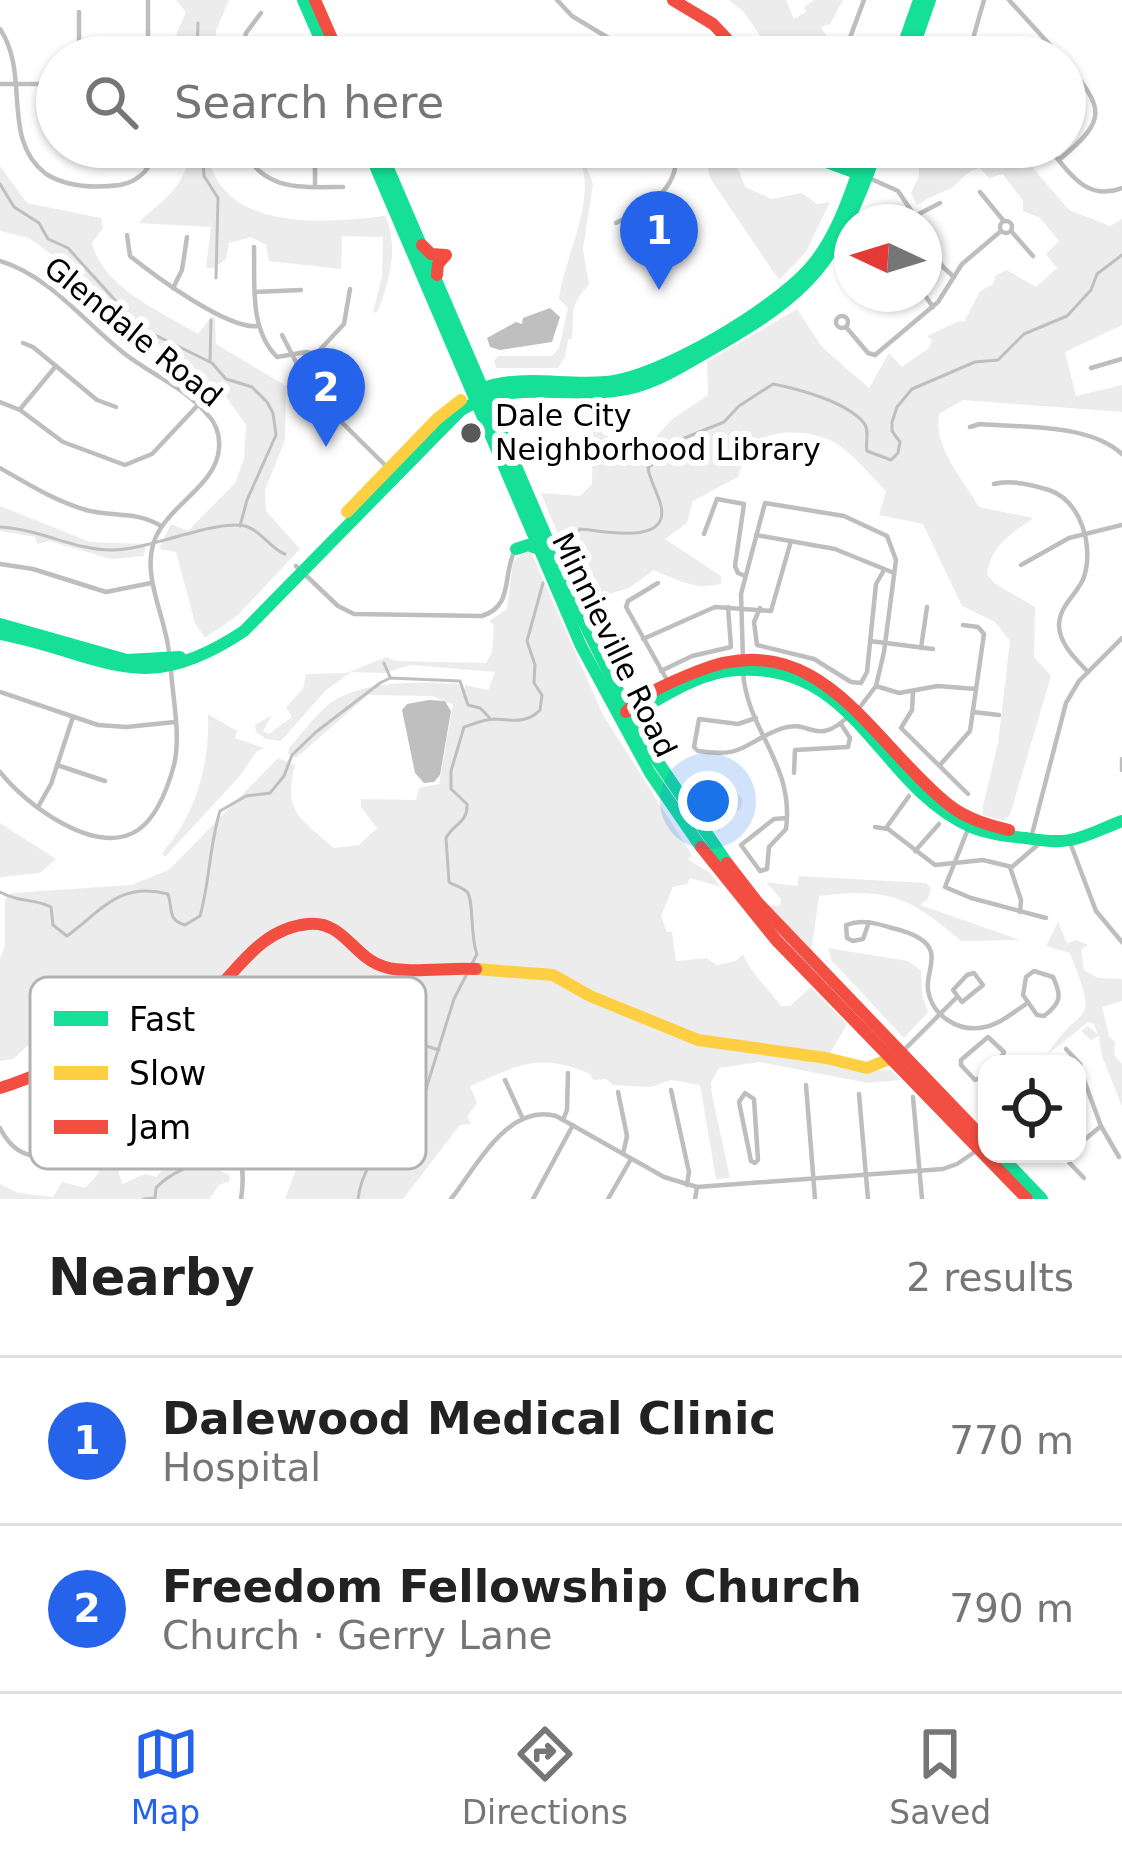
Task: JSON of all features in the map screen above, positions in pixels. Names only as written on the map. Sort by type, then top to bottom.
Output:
[{"type":"main road","points":[[303,0],[319,36]]},
{"type":"main road","points":[[315,0],[331,36]]},
{"type":"main road","points":[[673,0],[724,36]]},
{"type":"main road","points":[[906,36],[919,0]]},
{"type":"main road","points":[[917,36],[930,0]]},
{"type":"main road","name":"Minnieville Road","points":[[376,168],[463,370],[498,424],[538,531],[539,549],[622,714],[758,903],[896,1057],[978,1136]]},
{"type":"main road","points":[[388,168],[408,216]]},
{"type":"main road","points":[[842,168],[862,175]]},
{"type":"main road","points":[[468,354],[485,372],[524,382],[605,393],[642,386],[776,314],[811,285],[836,253],[863,168]]},
{"type":"main road","points":[[862,175],[866,168]]},
{"type":"main road","points":[[408,216],[413,196]]},
{"type":"main road","name":"Minnieville Road","points":[[408,216],[418,240],[431,254],[446,255],[437,265],[439,288],[468,354],[482,416],[622,714]]},
{"type":"main road","points":[[454,410],[463,370]]},
{"type":"main road","points":[[0,634],[121,669],[210,655],[233,640],[454,410],[479,395],[524,382]]},
{"type":"main road","points":[[498,424],[501,403],[524,382]]},
{"type":"main road","points":[[454,410],[482,416]]},
{"type":"main road","points":[[516,549],[528,545],[539,549]]},
{"type":"main road","points":[[0,625],[111,657],[170,664]]},
{"type":"main road","points":[[622,714],[703,677],[743,665]]},
{"type":"main road","points":[[622,714],[709,667],[802,670],[829,684],[971,823],[1030,842],[1069,840],[1122,820]]},
{"type":"main road","points":[[228,977],[264,939],[302,924],[336,928],[386,968],[553,974],[590,996],[709,1043],[860,1067],[874,1067],[896,1057]]},
{"type":"main road","points":[[0,1088],[30,1079]]},
{"type":"main road","name":"Minnieville Road","points":[[1000,1163],[1027,1199]]},
{"type":"main road","points":[[1008,1163],[1042,1199]]},
{"type":"street","points":[[148,0],[148,36]]},
{"type":"street","points":[[556,0],[605,36]]},
{"type":"street","points":[[851,36],[864,0]]},
{"type":"street","points":[[974,36],[984,0]]},
{"type":"street","points":[[1009,0],[1041,36]]},
{"type":"street","points":[[79,12],[79,36]]},
{"type":"street","points":[[245,36],[261,13]]},
{"type":"street","points":[[0,29],[9,50],[11,117],[20,148],[36,167]]},
{"type":"street","points":[[0,84],[36,84]]},
{"type":"street","points":[[1086,87],[1093,95],[1097,116],[1086,136]]},
{"type":"street","points":[[37,168],[56,179],[87,185],[125,184],[148,168]]},
{"type":"street","points":[[255,168],[269,180],[291,187],[343,188]]},
{"type":"street","points":[[315,168],[315,187]]},
{"type":"street","points":[[616,223],[653,202],[668,188],[676,168]]},
{"type":"street","points":[[1067,168],[1087,189],[1103,194],[1122,188]]},
{"type":"street","points":[[862,175],[898,191],[907,204]]},
{"type":"street","points":[[980,192],[1033,256]]},
{"type":"street","points":[[942,294],[1001,231],[1003,222]]},
{"type":"street","points":[[1001,231],[1011,232]]},
{"type":"street","points":[[127,235],[131,257],[173,288],[245,326],[258,326]]},
{"type":"street","points":[[173,288],[182,271],[187,237]]},
{"type":"street","points":[[254,247],[258,326],[274,355],[315,355],[341,328],[350,289]]},
{"type":"street","points":[[0,272],[2,261]]},
{"type":"street","name":"Glendale Road","points":[[0,772],[37,807],[72,828],[99,837],[119,838],[136,832],[152,817],[171,774],[176,748],[165,617],[152,583],[150,556],[161,526],[218,457],[217,430],[199,405],[124,353],[38,278],[2,261]]},
{"type":"street","points":[[942,266],[953,277]]},
{"type":"street","points":[[255,292],[301,290]]},
{"type":"street","points":[[846,327],[874,356],[927,312]]},
{"type":"street","points":[[282,335],[319,402],[392,472]]},
{"type":"street","points":[[22,344],[33,346],[97,400],[116,407]]},
{"type":"street","points":[[1091,368],[1122,359]]},
{"type":"street","points":[[20,410],[56,366]]},
{"type":"street","points":[[0,402],[20,410],[63,442],[124,465],[152,454],[199,405]]},
{"type":"street","points":[[970,427],[980,424],[1080,434],[1103,440],[1122,454]]},
{"type":"street","points":[[0,468],[69,504],[105,514],[139,515],[161,526]]},
{"type":"street","points":[[994,484],[1006,481],[1061,496],[1076,511],[1084,534],[1084,575],[1059,625],[1065,645],[1088,672]]},
{"type":"street","points":[[704,534],[717,499],[744,504],[735,569],[745,576]]},
{"type":"street","points":[[756,718],[738,724],[700,719],[694,747],[728,754],[766,737],[787,727],[823,733],[841,724],[876,686],[894,573],[895,549],[883,533],[844,517],[765,502],[745,576],[743,665],[746,694],[756,718],[766,737],[783,774],[788,818],[784,834],[769,847],[766,869],[760,871],[741,849],[742,842],[776,818],[788,818]]},
{"type":"street","points":[[1021,565],[1056,544],[1122,525]]},
{"type":"street","points":[[298,569],[338,606],[354,614],[482,616],[494,613],[504,602],[508,566],[516,549],[538,531]]},
{"type":"street","points":[[756,536],[841,551],[894,573]]},
{"type":"street","points":[[643,638],[689,616],[728,605],[770,611],[791,541]]},
{"type":"street","points":[[0,564],[106,592],[152,583]]},
{"type":"street","points":[[760,608],[754,622],[757,646],[814,659],[854,683],[863,682],[876,584],[884,570]]},
{"type":"street","points":[[658,584],[626,605],[669,685]]},
{"type":"street","points":[[661,671],[692,656],[731,646],[728,605]]},
{"type":"street","points":[[921,648],[927,607]]},
{"type":"street","points":[[940,765],[968,736],[973,712],[983,632],[963,625]]},
{"type":"street","points":[[875,827],[886,827],[932,865],[982,860],[1010,867],[1022,862],[1064,707],[1088,672],[1122,638]]},
{"type":"street","points":[[870,641],[933,650]]},
{"type":"street","points":[[876,686],[899,692],[938,686],[976,689]]},
{"type":"street","points":[[0,692],[108,727],[175,722]]},
{"type":"street","points":[[913,692],[912,710],[901,728],[968,794]]},
{"type":"street","points":[[973,712],[999,715]]},
{"type":"street","points":[[37,807],[73,717]]},
{"type":"street","points":[[794,773],[795,750],[849,746],[850,738],[841,724]]},
{"type":"street","points":[[1122,759],[1122,770]]},
{"type":"street","points":[[57,765],[105,781]]},
{"type":"street","points":[[886,827],[909,796]]},
{"type":"street","points":[[971,823],[945,887],[1046,919]]},
{"type":"street","points":[[915,851],[938,824]]},
{"type":"street","points":[[1069,840],[1096,911],[1122,942]]},
{"type":"street","points":[[1010,867],[1021,900],[1019,911]]},
{"type":"street","points":[[869,922],[910,933],[928,947],[932,955],[928,992],[940,1014],[959,1026],[984,1028],[1026,1004]]},
{"type":"street","points":[[1034,971],[1053,977],[1060,1002],[1042,1016],[1026,1004],[1022,992],[1028,974],[1034,971]]},
{"type":"street","points":[[969,974],[982,982],[967,1001],[957,998],[953,990],[969,974]]},
{"type":"street","points":[[896,1057],[957,998]]},
{"type":"street","points":[[984,1028],[1002,1055]]},
{"type":"street","points":[[978,1080],[960,1064],[986,1037]]},
{"type":"street","points":[[1066,1049],[1072,1055]]},
{"type":"street","points":[[563,1120],[568,1073]]},
{"type":"street","points":[[505,1080],[522,1117]]},
{"type":"street","points":[[806,1085],[815,1199]]},
{"type":"street","points":[[671,1090],[689,1172],[687,1185]]},
{"type":"street","points":[[1086,1090],[1119,1157]]},
{"type":"street","points":[[618,1092],[627,1136],[623,1154]]},
{"type":"street","points":[[755,1163],[739,1102],[746,1093],[754,1099],[757,1184]]},
{"type":"street","points":[[860,1094],[868,1199]]},
{"type":"street","points":[[913,1097],[922,1199]]},
{"type":"street","points":[[451,1199],[506,1129],[522,1117],[544,1113],[697,1187],[919,1171],[953,1166],[978,1148]]},
{"type":"street","points":[[532,1199],[573,1125]]},
{"type":"street","points":[[1086,1138],[1101,1126]]},
{"type":"street","points":[[0,1128],[15,1149],[30,1154]]},
{"type":"street","points":[[608,1199],[632,1159]]},
{"type":"street","points":[[1071,1163],[1084,1178]]},
{"type":"street","points":[[241,1199],[242,1169]]},
{"type":"street","points":[[695,1199],[697,1187]]},
{"type":"shaded area","points":[[176,0],[229,0],[216,36],[175,36],[186,12]]},
{"type":"shaded area","points":[[729,0],[786,0],[794,19],[814,0],[843,0],[830,24],[821,27],[826,36],[760,36]]},
{"type":"shaded area","points":[[0,166],[27,203],[101,218],[103,228],[92,243],[98,259],[135,297],[198,334],[215,317],[216,344],[286,386],[285,440],[265,490],[266,511],[300,549],[237,616],[205,638],[195,623],[176,552],[159,549],[171,524],[188,531],[235,483],[244,459],[246,425],[225,395],[71,269],[29,238],[0,231]]},
{"type":"shaded area","points":[[186,168],[213,168],[233,198],[279,217],[385,216],[391,264],[377,312],[373,313],[382,276],[383,237],[342,236],[341,269],[269,261],[266,245],[251,237],[229,243],[226,259],[206,268],[211,227],[138,223],[181,180]]},
{"type":"shaded area","points":[[587,168],[593,184],[583,249],[589,284],[575,305],[565,357],[558,368],[496,368],[494,360],[499,356],[552,356],[559,348],[568,308],[559,299],[580,221]]},
{"type":"shaded area","points":[[708,168],[738,168],[745,187],[772,199],[802,193],[817,204],[830,202],[806,252],[779,280],[710,178]]},
{"type":"shaded area","points":[[919,168],[980,168],[919,204],[911,193]]},
{"type":"shaded area","points":[[980,168],[1033,168],[1069,210],[1110,226],[1122,219],[1122,325],[1065,352],[1076,396],[1122,385],[1122,412],[963,400],[939,414],[945,451],[979,507],[1033,518],[998,547],[987,574],[1035,607],[1034,657],[1051,676],[1010,815],[1003,821],[983,815],[983,806],[998,743],[1010,641],[995,622],[962,606],[923,524],[879,515],[886,491],[837,444],[804,433],[766,437],[748,451],[738,477],[693,501],[687,523],[665,539],[721,576],[721,583],[713,585],[687,583],[654,570],[629,588],[585,601],[541,493],[580,496],[592,484],[593,418],[603,434],[614,439],[614,453],[633,460],[637,450],[645,450],[671,420],[708,395],[707,362],[797,309],[822,347],[869,388],[889,353],[902,367],[929,348],[932,340],[927,336],[964,322],[980,291],[993,284],[996,275],[1007,270],[1036,287],[1057,268],[1046,254],[1059,241],[1040,218],[1023,211],[1023,201],[1003,174],[989,178]]},
{"type":"shaded area","points":[[550,308],[560,317],[552,342],[500,350],[490,347],[487,338]]},
{"type":"shaded area","points":[[0,506],[90,542],[146,544],[144,556],[111,559],[49,541],[37,544],[35,537],[0,531]]},
{"type":"shaded area","points":[[526,550],[531,552],[603,715],[692,855],[688,860],[709,872],[721,887],[690,878],[687,884],[673,887],[661,916],[667,932],[672,932],[676,961],[707,958],[717,965],[736,961],[743,954],[781,1006],[790,1006],[811,987],[847,1024],[825,1062],[891,1070],[901,1080],[868,1083],[760,1062],[719,1068],[711,1082],[712,1095],[730,1178],[716,1179],[700,1085],[671,1080],[650,1087],[613,1085],[572,1067],[529,1064],[470,1086],[477,1103],[467,1117],[471,1124],[460,1125],[403,1199],[285,1199],[296,1169],[426,1169],[426,977],[30,977],[30,1044],[13,1059],[0,1061],[5,899],[12,893],[131,885],[169,870],[278,758],[295,765],[291,794],[304,821],[334,848],[359,845],[377,828],[361,807],[361,799],[416,800],[419,788],[439,784],[453,704],[432,696],[368,695],[296,758],[288,754],[289,748],[328,705],[357,690],[443,683],[459,684],[463,694],[465,685],[488,690],[495,672],[411,665],[384,673],[351,672],[325,691],[281,741],[266,739],[255,725],[272,715],[263,731],[269,734],[292,717],[286,707],[303,689],[306,674],[347,673],[386,657],[486,663],[492,652],[494,625],[489,621],[507,609],[513,562]]},
{"type":"shaded area","points":[[445,701],[451,711],[440,775],[424,783],[415,773],[402,710],[407,704]]},
{"type":"shaded area","points":[[208,714],[237,731],[235,738],[264,748],[165,857],[162,853],[184,822],[198,788]]},
{"type":"shaded area","points":[[691,782],[731,787],[742,798],[741,808],[722,823],[719,833],[689,788]]},
{"type":"shaded area","points":[[0,823],[56,859],[40,873],[0,877]]},
{"type":"shaded area","points":[[799,876],[926,883],[931,888],[928,899],[920,905],[1020,940],[961,941],[927,914],[897,899],[843,894],[819,896],[811,953],[767,905],[780,906],[781,899],[766,882],[797,886]]},
{"type":"shaded area","points":[[1058,922],[1067,943],[1077,940],[1088,945],[1081,949],[1084,970],[1098,978],[1122,979],[1122,1001],[1102,1007],[1115,1042],[1114,1055],[1122,1064],[1122,1106],[1099,1036],[1091,1040],[1081,1031],[1088,1026],[1098,1035],[1094,1024],[1088,1022],[1047,1055],[1086,1005],[1070,953],[1046,946]]},
{"type":"shaded area","points":[[828,948],[908,961],[921,970],[928,1012],[904,1038],[831,960]]},
{"type":"shaded area","points":[[97,1169],[118,1169],[122,1184],[145,1174],[156,1177],[163,1169],[216,1169],[229,1175],[230,1181],[219,1185],[210,1199],[0,1199],[0,1184],[18,1193],[53,1197],[62,1182],[85,1188]]},
{"type":"waterway","points":[[198,23],[198,36]]},
{"type":"waterway","points":[[203,168],[218,198],[216,278]]},
{"type":"waterway","points":[[0,184],[14,207],[39,223],[48,239],[68,248],[132,319],[212,363],[226,379],[252,387],[267,402],[276,435],[240,526]]},
{"type":"waterway","points":[[563,551],[580,529],[631,533],[655,527],[661,506],[648,468],[682,439],[724,422],[773,384],[846,409],[866,426],[867,451],[891,460],[900,442],[892,422],[912,389],[975,362],[998,360],[1024,334],[1067,316],[1091,290],[1097,274],[1122,255]]},
{"type":"waterway","points":[[210,360],[211,320]]},
{"type":"waterway","points":[[0,527],[111,550],[236,525],[248,527],[285,554]]},
{"type":"waterway","points":[[426,1089],[454,999],[477,954],[469,896],[449,882],[446,838],[467,810],[467,804],[451,789],[451,771],[464,727],[490,719],[524,719],[540,710],[542,695],[534,683],[535,665],[527,641],[543,583]]},
{"type":"waterway","points":[[384,663],[390,677]]},
{"type":"waterway","points":[[0,892],[51,907],[53,925],[67,936],[113,900],[137,891],[168,894],[173,917],[185,925],[200,916],[220,811],[246,796],[270,793],[292,755],[380,683],[390,678],[460,681],[468,705],[489,717]]},
{"type":"waterway","points":[[426,1046],[439,1050]]},
{"type":"waterway","points":[[144,1199],[155,1198],[156,1188],[184,1169]]},
{"type":"waterway","points":[[358,1199],[367,1169]]},
{"type":"traffic: fast","points":[[303,0],[319,36]]},
{"type":"traffic: fast","points":[[906,36],[919,0]]},
{"type":"traffic: fast","points":[[917,36],[930,0]]},
{"type":"traffic: fast","points":[[376,168],[581,646],[650,773],[701,847]]},
{"type":"traffic: fast","points":[[388,168],[579,613],[641,737],[727,863]]},
{"type":"traffic: fast","points":[[843,168],[862,175]]},
{"type":"traffic: fast","points":[[478,390],[510,382],[589,383],[629,377],[717,337],[774,300],[813,264],[831,237],[859,168]]},
{"type":"traffic: fast","points":[[0,634],[124,666],[177,664],[208,652],[244,631],[461,410],[518,392],[593,393],[639,386],[685,365],[774,310],[798,291],[834,247],[870,168]]},
{"type":"traffic: fast","points":[[516,549],[528,545],[539,549]]},
{"type":"traffic: fast","points":[[0,624],[127,660],[180,657]]},
{"type":"traffic: fast","points":[[627,711],[636,712],[710,675],[737,670],[778,673],[812,685],[840,705],[912,784],[971,827],[1059,841],[1122,821]]},
{"type":"traffic: fast","points":[[1008,1163],[1042,1199]]},
{"type":"traffic: slow","points":[[347,512],[461,400]]},
{"type":"traffic: slow","points":[[476,969],[553,975],[590,996],[698,1040],[867,1068],[897,1056]]},
{"type":"traffic: jam","points":[[315,0],[331,36]]},
{"type":"traffic: jam","points":[[673,0],[724,36]]},
{"type":"traffic: jam","points":[[422,245],[431,254],[446,255],[438,264],[437,275]]},
{"type":"traffic: jam","points":[[626,712],[651,693],[698,671],[741,660],[778,663],[811,676],[840,697],[949,805],[970,818],[1009,830]]},
{"type":"traffic: jam","points":[[701,847],[776,940],[1027,1199]]},
{"type":"traffic: jam","points":[[727,863],[758,903],[978,1133]]},
{"type":"traffic: jam","points":[[227,977],[261,944],[308,924],[331,928],[385,967],[476,969]]},
{"type":"traffic: jam","points":[[0,1088],[30,1078]]},
{"type":"place","name":"Dalewood Medical Clinic","points":[[659,290]]},
{"type":"place","name":"Dale City Neighborhood Library","points":[[471,433]]},
{"type":"place","name":"Freedom Fellowship Church","points":[[326,447]]}]
